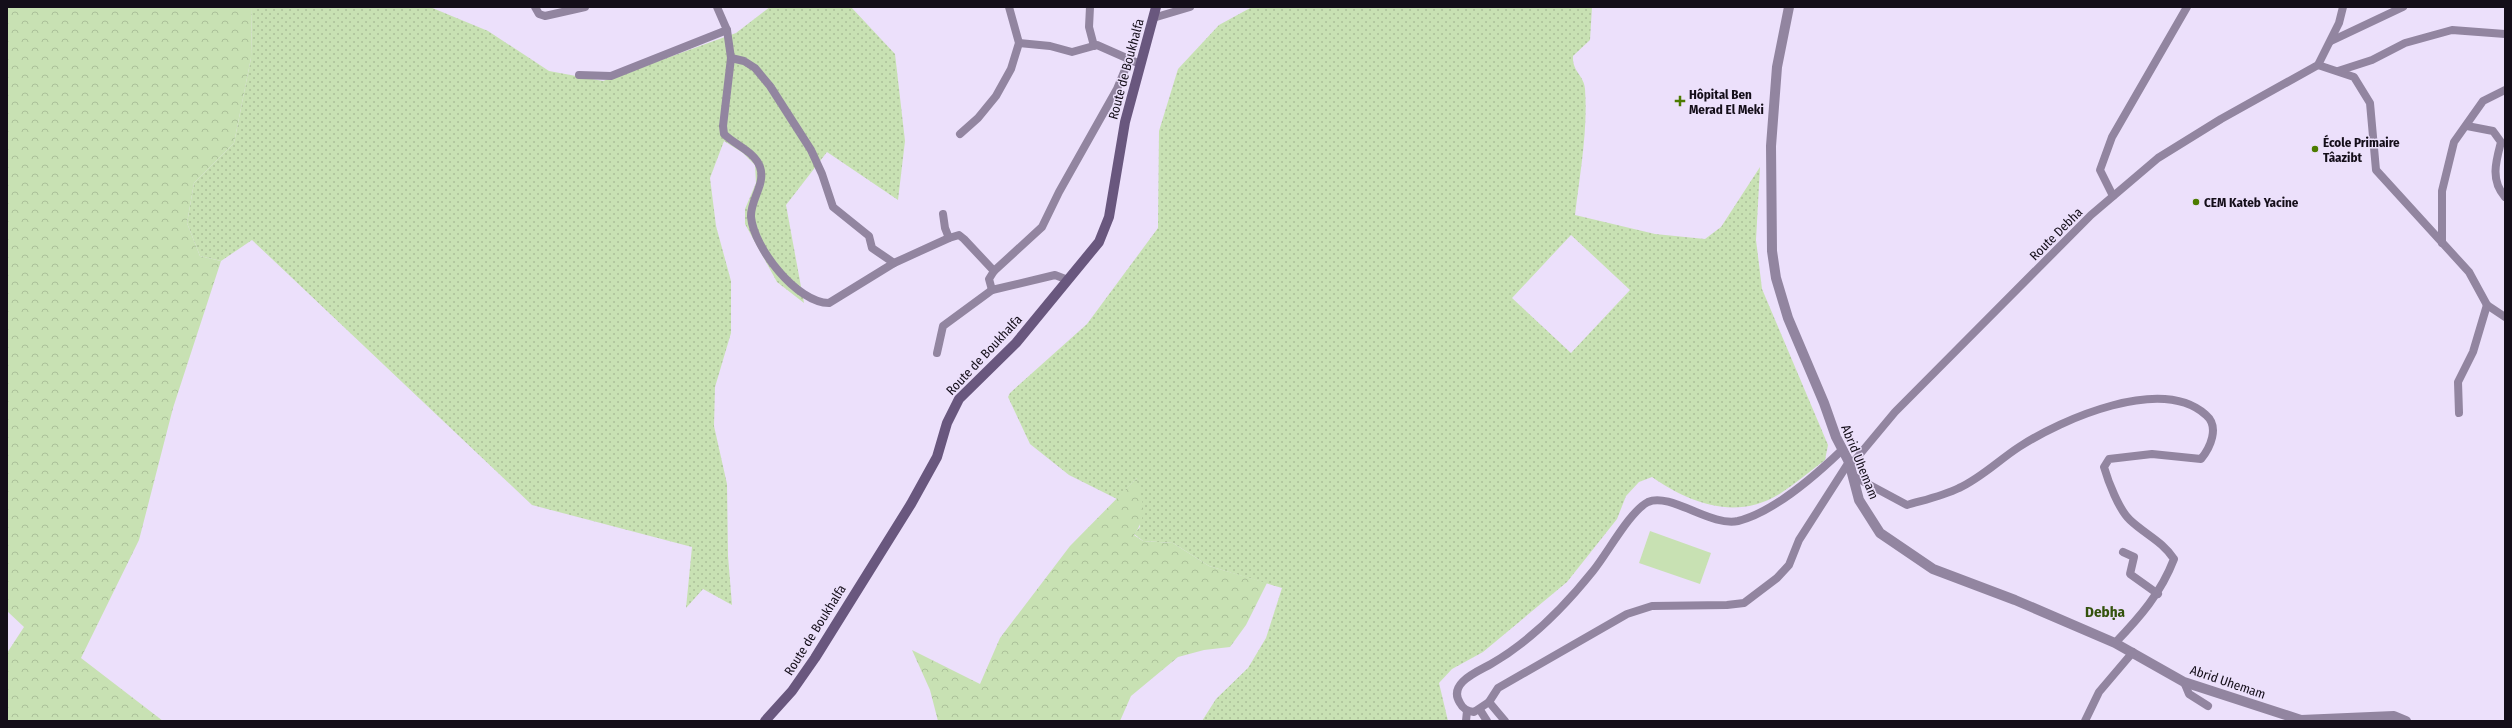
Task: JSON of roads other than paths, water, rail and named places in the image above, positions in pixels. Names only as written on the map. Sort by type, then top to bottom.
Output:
[{"type":"main road","name":"Route de Boukhalfa","points":[[765,721],[792,691],[815,658],[911,504],[937,457],[947,423],[959,399],[1016,344],[1048,302],[1068,280],[1098,242],[1109,217],[1125,122],[1156,7]]},
{"type":"street","points":[[535,7],[539,14],[545,16],[585,7]]},
{"type":"street","points":[[717,7],[727,30],[731,58],[723,126],[724,134],[752,155],[760,167],[762,180],[751,208],[751,219],[759,241],[779,272],[797,290],[819,303],[829,303],[894,263],[949,238],[959,235],[994,271]]},
{"type":"street","points":[[960,134],[978,118],[996,96],[1011,69],[1019,43],[1009,7]]},
{"type":"street","points":[[1090,7],[1089,27],[1094,46]]},
{"type":"street","points":[[1153,18],[1190,7]]},
{"type":"street","name":"Abrid Uhemam","points":[[1789,7],[1777,67],[1771,146],[1772,251],[1776,278],[1788,318],[1850,468],[1859,500],[1880,533],[1933,569],[2015,600],[2115,643],[2184,682],[2301,720],[2394,716],[2406,721]]},
{"type":"street","points":[[2113,196],[2100,170],[2112,136],[2187,7]]},
{"type":"street","points":[[2344,7],[2331,41],[2318,65],[2354,77],[2370,103],[2376,170],[2469,272],[2487,305],[2505,317]]},
{"type":"street","points":[[2385,16],[2392,7]]},
{"type":"street","points":[[2331,41],[2403,7]]},
{"type":"street","points":[[579,75],[611,76],[727,30]]},
{"type":"street","points":[[2337,71],[2372,60],[2405,43],[2452,30],[2505,34]]},
{"type":"street","points":[[1019,43],[1050,46],[1072,52],[1094,46],[1140,64]]},
{"type":"street","points":[[731,58],[744,61],[755,68],[770,86],[811,150],[822,174],[833,207],[869,236],[872,248],[894,263]]},
{"type":"street","points":[[992,290],[989,279],[994,271],[1042,227],[1059,192],[1117,89],[1129,60]]},
{"type":"street","name":"Route Debha","points":[[1480,710],[1489,702],[1498,688],[1627,614],[1652,606],[1727,605],[1744,602],[1776,578],[1789,565],[1799,540],[1850,468],[1894,412],[2091,215],[2158,158],[2221,119],[2318,65]]},
{"type":"street","points":[[2442,243],[2442,191],[2454,142],[2484,101],[2505,90]]},
{"type":"street","points":[[2466,126],[2493,131],[2503,143],[2494,170],[2501,192],[2505,197]]},
{"type":"street","points":[[943,214],[944,228],[949,238]]},
{"type":"street","points":[[937,352],[943,326],[992,290],[1055,275],[1068,280]]},
{"type":"street","points":[[2459,413],[2458,382],[2473,352],[2487,305]]},
{"type":"street","points":[[1850,468],[1907,505],[1959,488],[2037,436],[2113,406],[2145,398],[2171,399],[2195,406],[2208,416],[2213,433],[2210,449],[2201,459],[2152,454],[2110,459],[2104,467],[2108,482],[2129,519],[2164,545],[2174,560],[2158,594],[2138,620],[2115,643]]},
{"type":"street","points":[[1466,721],[1466,711],[1458,700],[1457,692],[1461,683],[1528,638],[1560,608],[1594,570],[1635,513],[1648,502],[1666,501],[1719,520],[1738,521],[1788,495],[1811,479],[1842,450]]},
{"type":"street","points":[[2122,552],[2134,557],[2130,574],[2158,594]]},
{"type":"street","points":[[2085,721],[2099,692],[2133,652]]},
{"type":"street","points":[[2184,682],[2189,694],[2208,706]]},
{"type":"street","points":[[1489,702],[1505,721]]},
{"type":"street","points":[[1466,711],[1474,712],[1480,710],[1488,721]]},
{"type":"place","name":"Hôpital Ben Merad El Meki","points":[[1680,101]]},
{"type":"place","name":"École Primaire Tâazibt","points":[[2315,149]]},
{"type":"place","name":"CEM Kateb Yacine","points":[[2196,202]]},
{"type":"district","name":"Debḥa","points":[[2105,612]]}]
